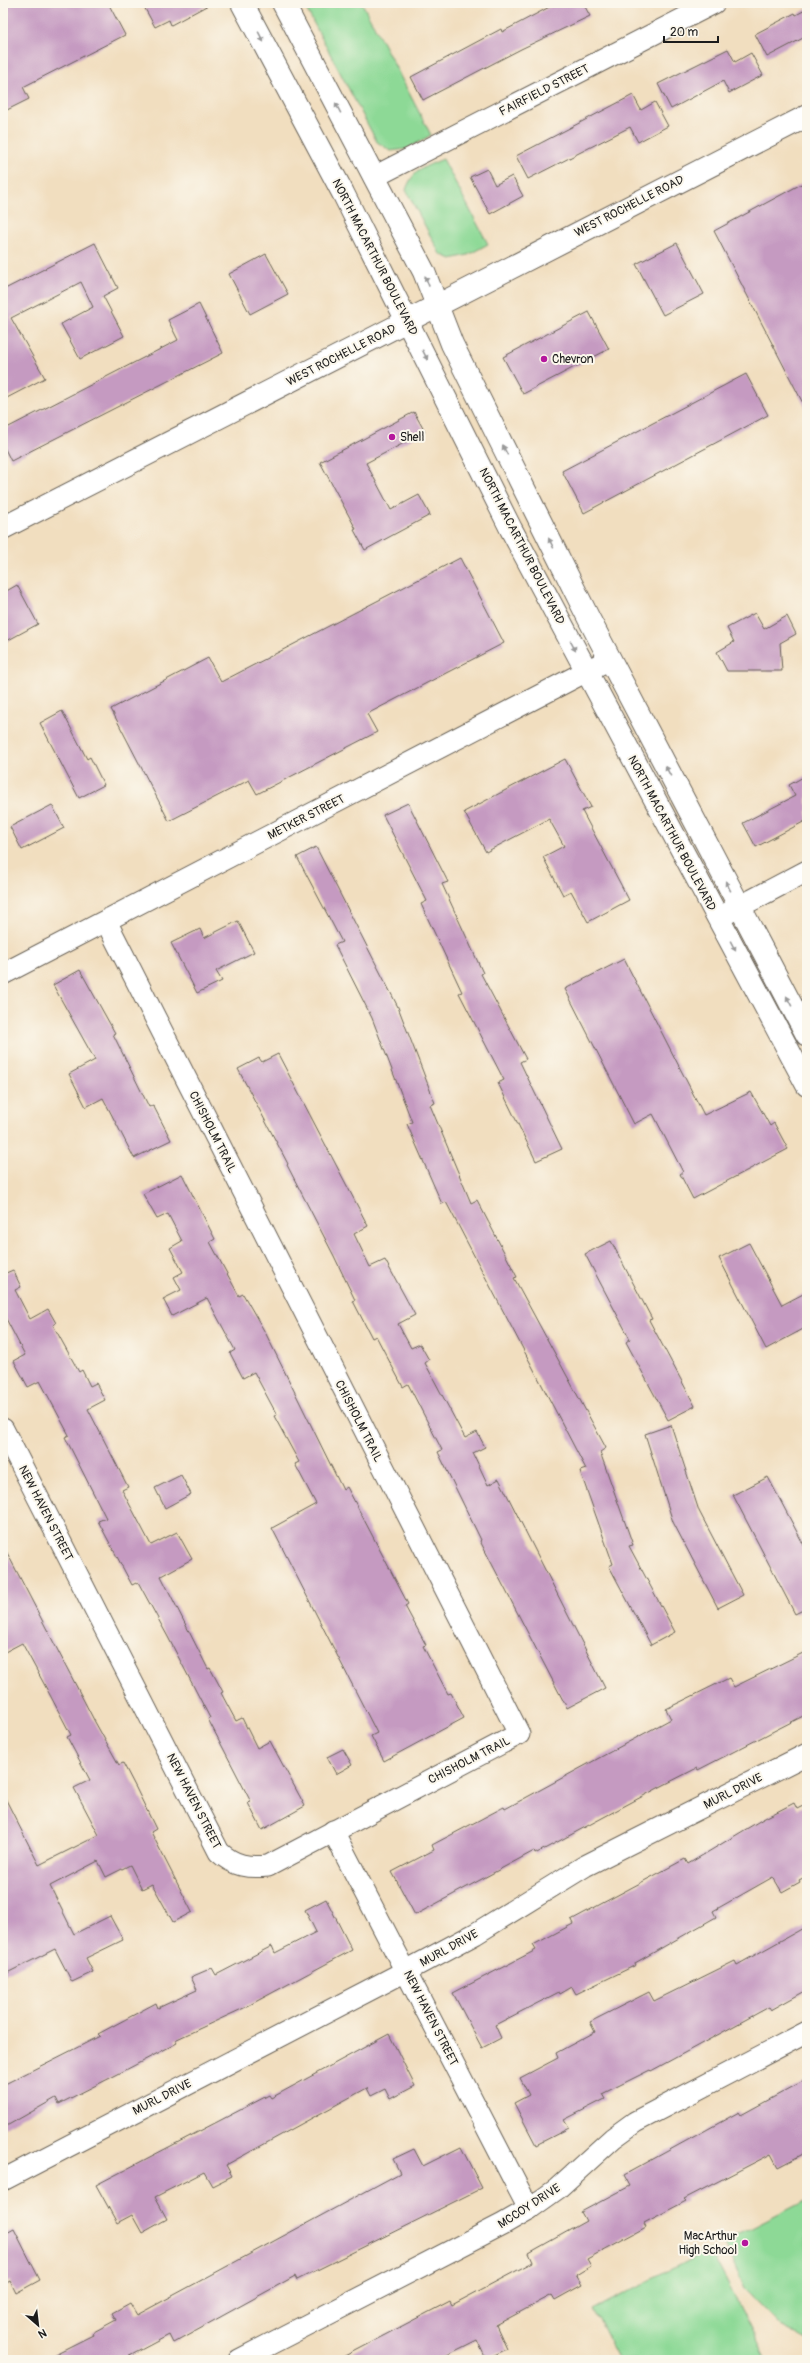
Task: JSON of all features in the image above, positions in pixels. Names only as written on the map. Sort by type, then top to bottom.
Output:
[{"type":"main road","name":"NORTH MACARTHUR BOULEVARD","points":[[242,3],[408,321],[511,529],[807,1085]]},
{"type":"main road","name":"NORTH MACARTHUR BOULEVARD","points":[[283,3],[424,272],[452,344],[589,619],[807,1035]]},
{"type":"main road","name":"WEST ROCHELLE ROAD","points":[[3,528],[807,116]]},
{"type":"main road","points":[[511,529],[518,529],[524,532],[535,545],[562,588],[589,619]]},
{"type":"street","name":"FAIRFIELD STREET","points":[[374,177],[714,3]]},
{"type":"street","name":"METKER STREET","points":[[3,974],[610,659]]},
{"type":"street","points":[[718,918],[807,871]]},
{"type":"street","name":"CHISHOLM TRAIL","points":[[106,921],[519,1734],[333,1831]]},
{"type":"street","name":"NEW HAVEN STREET","points":[[3,1429],[219,1852],[236,1864],[250,1868],[268,1866],[333,1831],[529,2208]]},
{"type":"street","name":"MURL DRIVE","points":[[3,2180],[475,1934],[585,1866],[807,1754]]},
{"type":"street","name":"MCCOY DRIVE","points":[[239,2360],[503,2224],[557,2189],[585,2162],[636,2122],[807,2032]]},
{"type":"green space","points":[[303,3],[362,3],[431,135],[407,149],[391,151],[377,142]]},
{"type":"green space","points":[[443,159],[488,244],[468,255],[451,259],[440,254],[406,190],[412,177],[416,173]]},
{"type":"green space","points":[[807,2200],[807,2340],[781,2326],[745,2289],[724,2242]]},
{"type":"green space","points":[[710,2249],[767,2360],[619,2360],[593,2310]]},
{"type":"building","points":[[3,3],[108,3],[125,35],[23,87],[29,99],[3,112]]},
{"type":"building","points":[[142,3],[212,3],[171,25],[169,20],[155,27]]},
{"type":"building","points":[[557,3],[583,3],[590,16],[521,49],[423,100],[411,77],[501,29],[502,32]]},
{"type":"building","points":[[807,9],[807,36],[767,57],[755,34],[795,13],[796,15]]},
{"type":"building","points":[[728,49],[735,62],[751,53],[763,75],[729,93],[723,81],[671,109],[658,84]]},
{"type":"building","points":[[633,95],[641,110],[655,102],[668,126],[638,142],[630,127],[528,179],[516,156]]},
{"type":"building","points":[[487,169],[495,185],[512,176],[523,196],[490,214],[470,177]]},
{"type":"building","points":[[807,181],[807,411],[714,231]]},
{"type":"building","points":[[95,243],[118,288],[103,296],[124,336],[80,359],[61,324],[93,307],[81,282],[11,318],[45,378],[3,400],[3,290]]},
{"type":"building","points":[[677,243],[704,294],[663,315],[636,264]]},
{"type":"building","points":[[266,254],[288,294],[250,314],[229,274]]},
{"type":"building","points":[[199,304],[223,353],[11,461],[3,445],[3,430],[178,340],[168,320]]},
{"type":"building","name":"Chevron","points":[[589,312],[609,349],[523,394],[503,357]]},
{"type":"building","points":[[746,374],[768,415],[584,513],[562,471]]},
{"type":"building","points":[[414,412],[425,432],[366,463],[391,510],[419,495],[430,515],[365,550],[354,530],[356,529],[320,462]]},
{"type":"building","points":[[460,558],[504,643],[367,714],[377,732],[257,794],[249,780],[169,821],[111,709],[208,658],[221,682]]},
{"type":"building","points":[[17,585],[38,624],[3,643],[3,593]]},
{"type":"building","points":[[755,613],[764,629],[787,616],[796,634],[780,643],[782,671],[727,671],[717,652],[734,642],[727,628]]},
{"type":"building","points":[[62,711],[87,759],[90,757],[104,785],[79,798],[40,723]]},
{"type":"building","points":[[565,759],[591,807],[582,811],[629,900],[588,922],[571,891],[563,895],[543,857],[564,846],[549,819],[486,852],[464,812]]},
{"type":"building","points":[[807,775],[807,820],[756,847],[743,823],[795,796],[789,785]]},
{"type":"building","points":[[408,803],[448,882],[442,884],[483,973],[481,974],[526,1059],[520,1062],[562,1149],[536,1161],[498,1083],[504,1080],[459,993],[462,992],[421,904],[427,901],[383,815]]},
{"type":"building","points":[[52,805],[64,828],[22,850],[10,827]]},
{"type":"building","points":[[316,847],[398,1007],[435,1103],[430,1105],[471,1203],[477,1200],[517,1277],[514,1278],[606,1448],[600,1452],[633,1545],[629,1546],[675,1632],[651,1645],[609,1566],[613,1564],[580,1471],[586,1469],[446,1202],[442,1204],[407,1124],[412,1122],[372,1018],[335,945],[342,942],[297,857]]},
{"type":"building","points":[[238,921],[254,952],[216,971],[222,981],[197,993],[171,943],[200,929],[204,938]]},
{"type":"building","points":[[624,959],[704,1115],[751,1092],[770,1126],[774,1123],[788,1149],[693,1199],[680,1174],[683,1172],[653,1114],[634,1124],[565,989]]},
{"type":"building","points":[[80,970],[115,1033],[113,1034],[149,1107],[153,1105],[171,1140],[134,1158],[103,1098],[86,1107],[69,1074],[95,1060],[53,985]]},
{"type":"building","points":[[278,1054],[368,1226],[354,1234],[370,1267],[385,1260],[415,1315],[398,1324],[411,1348],[420,1344],[429,1360],[425,1363],[465,1438],[477,1432],[485,1447],[473,1453],[488,1485],[499,1479],[605,1688],[567,1708],[480,1541],[481,1540],[438,1452],[442,1450],[408,1384],[403,1387],[376,1336],[372,1338],[353,1301],[355,1300],[334,1256],[238,1069],[259,1058],[262,1062]]},
{"type":"building","points":[[182,1174],[215,1239],[210,1242],[239,1296],[243,1294],[266,1334],[343,1490],[347,1487],[408,1604],[405,1606],[426,1645],[423,1646],[448,1694],[451,1693],[464,1718],[384,1761],[371,1736],[377,1733],[272,1528],[316,1504],[295,1464],[299,1462],[274,1416],[277,1415],[254,1372],[243,1378],[230,1353],[235,1350],[207,1298],[172,1316],[163,1299],[181,1290],[174,1277],[183,1272],[170,1248],[182,1241],[168,1214],[157,1219],[143,1194]]},
{"type":"building","points":[[611,1241],[652,1319],[649,1320],[695,1406],[668,1420],[626,1342],[630,1339],[585,1254]]},
{"type":"building","points":[[749,1243],[782,1305],[807,1292],[807,1327],[766,1349],[719,1258]]},
{"type":"building","points":[[3,1268],[6,1273],[13,1270],[21,1287],[15,1290],[30,1319],[48,1309],[56,1323],[53,1325],[79,1372],[82,1370],[90,1386],[96,1383],[105,1400],[88,1409],[128,1487],[122,1490],[151,1545],[177,1532],[192,1559],[161,1576],[208,1669],[210,1668],[223,1692],[221,1693],[236,1721],[242,1718],[257,1748],[270,1741],[305,1806],[262,1830],[248,1803],[251,1802],[168,1637],[138,1582],[132,1585],[98,1521],[106,1518],[65,1437],[69,1435],[40,1381],[28,1387],[14,1361],[25,1355],[3,1313]]},
{"type":"building","points":[[671,1425],[699,1511],[743,1595],[718,1608],[673,1522],[645,1434]]},
{"type":"building","points":[[181,1475],[191,1494],[165,1508],[155,1488]]},
{"type":"building","points":[[768,1477],[807,1551],[807,1608],[795,1614],[733,1495]]},
{"type":"building","points":[[3,1545],[95,1722],[119,1765],[123,1763],[136,1788],[156,1829],[151,1832],[192,1912],[173,1922],[152,1884],[142,1889],[130,1865],[106,1877],[98,1861],[50,1886],[74,1934],[110,1916],[123,1940],[86,1958],[93,1972],[72,1982],[55,1949],[3,1975],[3,1794],[39,1865],[99,1835],[74,1788],[90,1780],[67,1737],[71,1735],[50,1695],[22,1643],[3,1653]]},
{"type":"building","points":[[807,1651],[807,1714],[698,1770],[697,1768],[658,1788],[535,1854],[534,1851],[415,1915],[392,1872],[434,1850],[432,1845],[504,1807],[505,1809],[671,1719],[666,1709],[729,1678],[734,1687]]},
{"type":"building","points":[[343,1749],[352,1765],[336,1774],[327,1757]]},
{"type":"building","points":[[794,1803],[797,1809],[807,1804],[807,1876],[799,1880],[800,1882],[782,1892],[773,1877],[713,1911],[716,1917],[635,1963],[636,1965],[576,1994],[572,1987],[560,1994],[559,1992],[495,2025],[501,2038],[482,2048],[453,1993],[536,1950],[533,1945],[573,1924],[571,1920],[685,1859],[688,1864],[763,1819]]},
{"type":"building","points":[[326,1899],[352,1950],[244,2008],[175,2040],[177,2043],[120,2073],[59,2104],[56,2098],[3,2128],[3,2085],[100,2036],[98,2034],[156,2003],[158,2008],[197,1990],[191,1977],[212,1968],[216,1975],[272,1946],[275,1953],[316,1932],[305,1910]]},
{"type":"building","points":[[807,1926],[807,1990],[771,2010],[769,2007],[651,2071],[650,2070],[602,2094],[605,2099],[564,2120],[569,2128],[536,2145],[514,2103],[529,2095],[520,2078],[558,2058],[556,2053],[595,2032],[590,2022],[649,1992],[654,2001],[735,1961],[737,1965]]},
{"type":"building","points":[[389,2034],[415,2086],[390,2099],[385,2089],[371,2096],[367,2088],[226,2165],[232,2176],[212,2186],[204,2172],[155,2197],[167,2219],[142,2233],[132,2215],[117,2223],[96,2185],[269,2095],[271,2098]]},
{"type":"building","points":[[807,2079],[807,2152],[778,2167],[771,2154],[684,2199],[686,2201],[644,2223],[646,2227],[587,2259],[591,2266],[576,2275],[582,2285],[555,2300],[552,2295],[496,2325],[507,2349],[486,2359],[477,2340],[437,2360],[337,2360],[450,2301],[452,2305],[533,2262],[529,2253],[586,2221],[581,2212],[630,2186],[624,2175],[739,2112],[741,2115]]},
{"type":"building","points":[[461,2147],[482,2188],[297,2280],[295,2276],[173,2343],[169,2335],[122,2360],[43,2360],[93,2335],[92,2333],[116,2320],[112,2313],[130,2303],[137,2315],[400,2173],[393,2159],[414,2149],[423,2166]]},
{"type":"building","points":[[14,2229],[40,2280],[16,2293],[10,2281],[3,2285],[3,2235]]},
{"type":"place","name":"Chevron","points":[[544,359]]},
{"type":"place","name":"Shell","points":[[392,437]]},
{"type":"place","name":"MacArthur High School","points":[[745,2243]]}]
